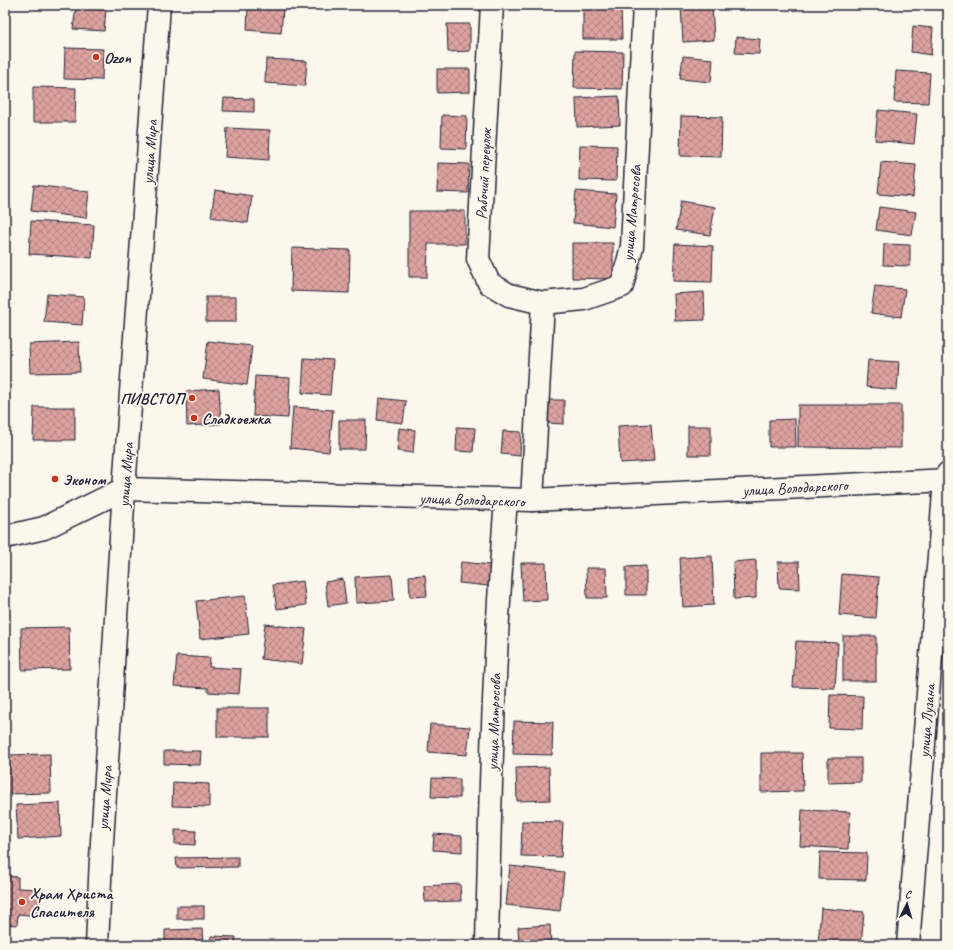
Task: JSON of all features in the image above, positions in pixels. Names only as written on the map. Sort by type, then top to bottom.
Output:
[{"type":"street","name":"улица Мира","points":[[97,945],[124,489],[159,5]]},
{"type":"street","name":"Рабочий переулок","points":[[492,5],[478,258],[490,284],[509,295],[543,303]]},
{"type":"street","name":"улица Матросова","points":[[543,303],[584,300],[622,286],[632,246],[644,5]]},
{"type":"street","points":[[532,500],[543,303]]},
{"type":"street","name":"улица Володарского","points":[[5,537],[44,528],[124,489],[532,500],[947,478]]},
{"type":"street","name":"улица Лузана","points":[[908,945],[947,478]]},
{"type":"street","name":"улица Матросова","points":[[487,945],[490,781],[499,585],[506,500]]},
{"type":"building","points":[[427,5],[477,5],[477,9]]},
{"type":"building","points":[[583,5],[621,5],[622,39],[583,39]]},
{"type":"building","points":[[712,5],[714,40],[683,42],[681,7]]},
{"type":"building","points":[[248,6],[283,8],[281,33],[247,30]]},
{"type":"building","points":[[76,7],[106,10],[104,31],[73,29]]},
{"type":"building","points":[[447,24],[470,24],[470,51],[448,52]]},
{"type":"building","points":[[913,26],[933,28],[931,55],[911,52]]},
{"type":"building","points":[[736,37],[760,39],[759,54],[735,53]]},
{"type":"building","points":[[65,48],[103,49],[102,80],[64,79]]},
{"type":"building","points":[[575,51],[623,52],[622,89],[574,88]]},
{"type":"building","points":[[683,56],[713,59],[711,82],[680,79]]},
{"type":"building","points":[[266,59],[307,61],[305,86],[265,83]]},
{"type":"building","points":[[437,69],[470,69],[470,92],[437,93]]},
{"type":"building","points":[[896,71],[930,73],[928,103],[894,102]]},
{"type":"building","points":[[33,87],[76,88],[75,122],[33,122]]},
{"type":"building","points":[[619,96],[620,125],[577,127],[576,98]]},
{"type":"building","points":[[224,98],[254,99],[254,112],[223,111]]},
{"type":"building","points":[[878,110],[917,114],[914,144],[875,140]]},
{"type":"building","points":[[442,115],[467,116],[466,149],[441,148]]},
{"type":"building","points":[[681,116],[722,117],[721,157],[680,156]]},
{"type":"building","points":[[227,128],[270,130],[269,160],[225,157]]},
{"type":"building","points":[[580,145],[617,146],[616,181],[579,180]]},
{"type":"building","points":[[881,162],[916,165],[913,197],[878,194]]},
{"type":"building","points":[[438,163],[469,164],[468,193],[437,192]]},
{"type":"building","points":[[34,185],[89,192],[86,218],[31,211]]},
{"type":"building","points":[[215,190],[252,196],[248,223],[211,217]]},
{"type":"building","points":[[576,191],[616,194],[613,227],[573,223]]},
{"type":"building","points":[[681,201],[715,207],[710,235],[676,230]]},
{"type":"building","points":[[879,207],[916,212],[912,235],[876,230]]},
{"type":"building","points":[[409,211],[465,211],[465,244],[428,244],[427,277],[409,277]]},
{"type":"building","points":[[31,221],[94,225],[92,258],[29,254]]},
{"type":"building","points":[[572,243],[613,243],[613,279],[572,278]]},
{"type":"building","points":[[675,244],[713,246],[712,282],[673,281]]},
{"type":"building","points":[[884,244],[910,245],[910,266],[883,265]]},
{"type":"building","points":[[292,248],[350,250],[349,293],[291,291]]},
{"type":"building","points":[[875,286],[905,289],[901,317],[871,313]]},
{"type":"building","points":[[704,292],[705,320],[675,321],[674,294]]},
{"type":"building","points":[[47,294],[84,297],[82,325],[44,322]]},
{"type":"building","points":[[206,297],[236,297],[236,322],[206,322]]},
{"type":"building","points":[[208,341],[252,346],[247,385],[203,379]]},
{"type":"building","points":[[79,342],[80,372],[30,373],[29,344]]},
{"type":"building","points":[[304,358],[333,360],[330,395],[302,393]]},
{"type":"building","points":[[868,360],[899,362],[897,390],[866,387]]},
{"type":"building","points":[[255,376],[290,378],[288,418],[253,416]]},
{"type":"building","points":[[219,389],[221,424],[187,426],[186,391]]},
{"type":"building","points":[[379,398],[406,401],[403,423],[377,420]]},
{"type":"building","points":[[547,400],[564,400],[564,424],[546,423]]},
{"type":"building","points":[[798,405],[901,405],[901,448],[798,447]]},
{"type":"building","points":[[34,407],[75,407],[75,440],[33,440]]},
{"type":"building","points":[[293,407],[333,410],[329,452],[290,448]]},
{"type":"building","points":[[795,419],[796,447],[769,447],[769,420]]},
{"type":"building","points":[[339,420],[366,420],[365,449],[339,449]]},
{"type":"building","points":[[651,424],[654,461],[620,463],[618,426]]},
{"type":"building","points":[[688,426],[711,426],[711,455],[688,455]]},
{"type":"building","points":[[457,427],[475,428],[473,452],[456,451]]},
{"type":"building","points":[[399,428],[415,430],[413,453],[397,451]]},
{"type":"building","points":[[503,431],[521,432],[520,456],[501,454]]},
{"type":"building","points":[[712,556],[714,605],[683,607],[680,558]]},
{"type":"building","points":[[756,560],[756,598],[734,599],[733,562]]},
{"type":"building","points":[[461,562],[491,565],[489,586],[459,583]]},
{"type":"building","points":[[778,562],[799,562],[800,589],[779,588]]},
{"type":"building","points":[[521,563],[546,563],[547,600],[523,601]]},
{"type":"building","points":[[646,566],[646,595],[626,595],[626,567]]},
{"type":"building","points":[[586,568],[606,568],[607,598],[587,598]]},
{"type":"building","points":[[842,574],[879,577],[876,618],[839,615]]},
{"type":"building","points":[[392,575],[394,601],[356,603],[355,577]]},
{"type":"building","points":[[425,575],[427,596],[410,597],[409,576]]},
{"type":"building","points":[[343,579],[346,603],[328,606],[325,582]]},
{"type":"building","points":[[303,581],[306,605],[277,609],[273,585]]},
{"type":"building","points":[[245,596],[249,634],[200,639],[196,601]]},
{"type":"building","points":[[265,624],[306,629],[302,664],[261,659]]},
{"type":"building","points":[[69,627],[70,669],[22,670],[21,628]]},
{"type":"building","points":[[843,636],[876,636],[876,681],[843,681]]},
{"type":"building","points":[[796,641],[838,643],[835,688],[793,687]]},
{"type":"building","points":[[177,656],[210,658],[209,667],[241,669],[239,694],[208,692],[208,688],[174,686]]},
{"type":"building","points":[[830,695],[863,696],[862,729],[829,728]]},
{"type":"building","points":[[217,708],[269,708],[269,737],[217,737]]},
{"type":"building","points":[[514,721],[553,722],[552,755],[513,754]]},
{"type":"building","points":[[430,724],[470,727],[467,755],[428,752]]},
{"type":"building","points":[[164,751],[201,751],[200,765],[164,764]]},
{"type":"building","points":[[761,753],[802,753],[803,791],[761,792]]},
{"type":"building","points":[[50,754],[51,793],[7,794],[6,755]]},
{"type":"building","points":[[828,758],[861,758],[861,782],[828,783]]},
{"type":"building","points":[[549,767],[550,800],[517,801],[516,768]]},
{"type":"building","points":[[432,778],[460,779],[460,798],[431,797]]},
{"type":"building","points":[[173,782],[209,784],[209,807],[172,806]]},
{"type":"building","points":[[60,803],[61,836],[18,839],[16,805]]},
{"type":"building","points":[[802,810],[850,812],[848,849],[800,846]]},
{"type":"building","points":[[522,821],[563,822],[561,857],[521,856]]},
{"type":"building","points":[[175,830],[196,831],[195,845],[175,844]]},
{"type":"building","points":[[434,834],[462,836],[462,852],[433,850]]},
{"type":"building","points":[[820,852],[867,853],[866,880],[819,879]]},
{"type":"building","points":[[238,857],[238,867],[177,868],[176,858]]},
{"type":"building","points":[[510,866],[564,872],[560,911],[506,905]]},
{"type":"building","name":"Храм Христа Спасителя","points":[[5,876],[18,877],[18,888],[41,889],[39,916],[18,914],[17,925],[5,924]]},
{"type":"building","points":[[460,884],[461,901],[425,902],[424,886]]},
{"type":"building","points":[[177,906],[204,906],[204,919],[177,919]]},
{"type":"building","points":[[821,908],[864,912],[861,945],[818,945]]},
{"type":"building","points":[[550,925],[551,945],[519,945],[518,927]]},
{"type":"building","points":[[202,929],[203,945],[165,945],[165,930]]},
{"type":"building","points":[[211,936],[236,937],[235,945],[210,945]]},
{"type":"building","points":[[5,942],[42,943],[42,945],[5,945]]},
{"type":"place","name":"Ozon","points":[[96,57]]},
{"type":"place","name":"ПИВСТОП","points":[[192,398]]},
{"type":"place","name":"Сладкоежка","points":[[194,418]]},
{"type":"place","name":"Эконом","points":[[55,479]]},
{"type":"place","name":"Храм Христа Спасителя","points":[[22,902]]}]
